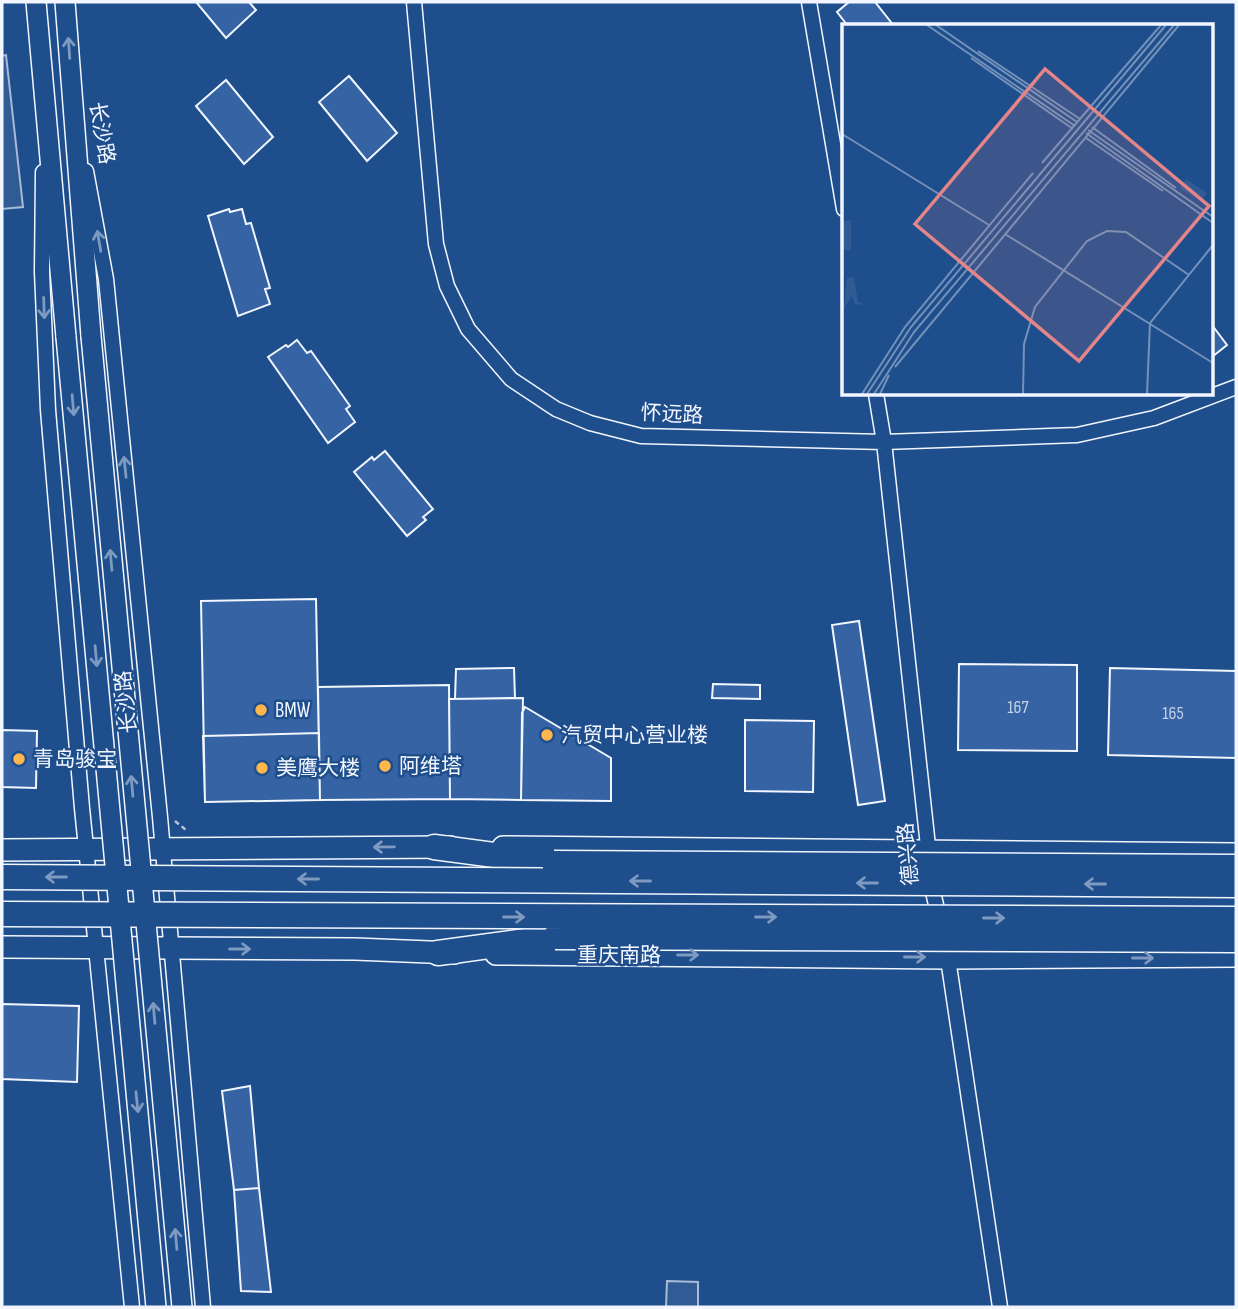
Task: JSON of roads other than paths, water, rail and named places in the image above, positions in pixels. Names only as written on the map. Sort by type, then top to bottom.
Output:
[{"type":"highway","points":[[435,847],[554,863],[1236,867]]},
{"type":"highway","points":[[2,877],[1236,885]]},
{"type":"highway","points":[[2,914],[1236,919]]},
{"type":"highway","points":[[438,953],[555,937],[1236,940]]},
{"type":"main road","name":"长沙路","points":[[36,2],[156,1307]]},
{"type":"main road","name":"长沙路","points":[[65,2],[91,336],[182,1307]]},
{"type":"main road","points":[[2,850],[435,847],[1236,854]]},
{"type":"main road","name":"重庆南路","points":[[2,947],[948,957],[1236,956]]},
{"type":"street","name":"怀远路","points":[[414,2],[436,244],[447,286],[468,329],[512,379],[556,409],[590,423],[641,436],[884,442],[1077,435],[1154,418],[1212,396]]},
{"type":"street","points":[[808,2],[842,198]]},
{"type":"street","name":"长沙路","points":[[44,93],[43,272],[48,410],[96,948],[132,1307]]},
{"type":"street","name":"长沙路","points":[[72,94],[106,279],[163,849],[203,1307]]},
{"type":"street","name":"怀远路","points":[[1214,395],[1236,387]]},
{"type":"street","name":"德兴路","points":[[876,396],[884,442],[933,892],[948,957],[1000,1307]]},
{"type":"place","name":"BMW","points":[[261,710]]},
{"type":"place","name":"汽贸中心营业楼","points":[[547,735]]},
{"type":"place","name":"青岛骏宝","points":[[19,759]]},
{"type":"place","name":"阿维塔","points":[[385,766]]},
{"type":"place","name":"美鹰大楼","points":[[262,768]]}]
